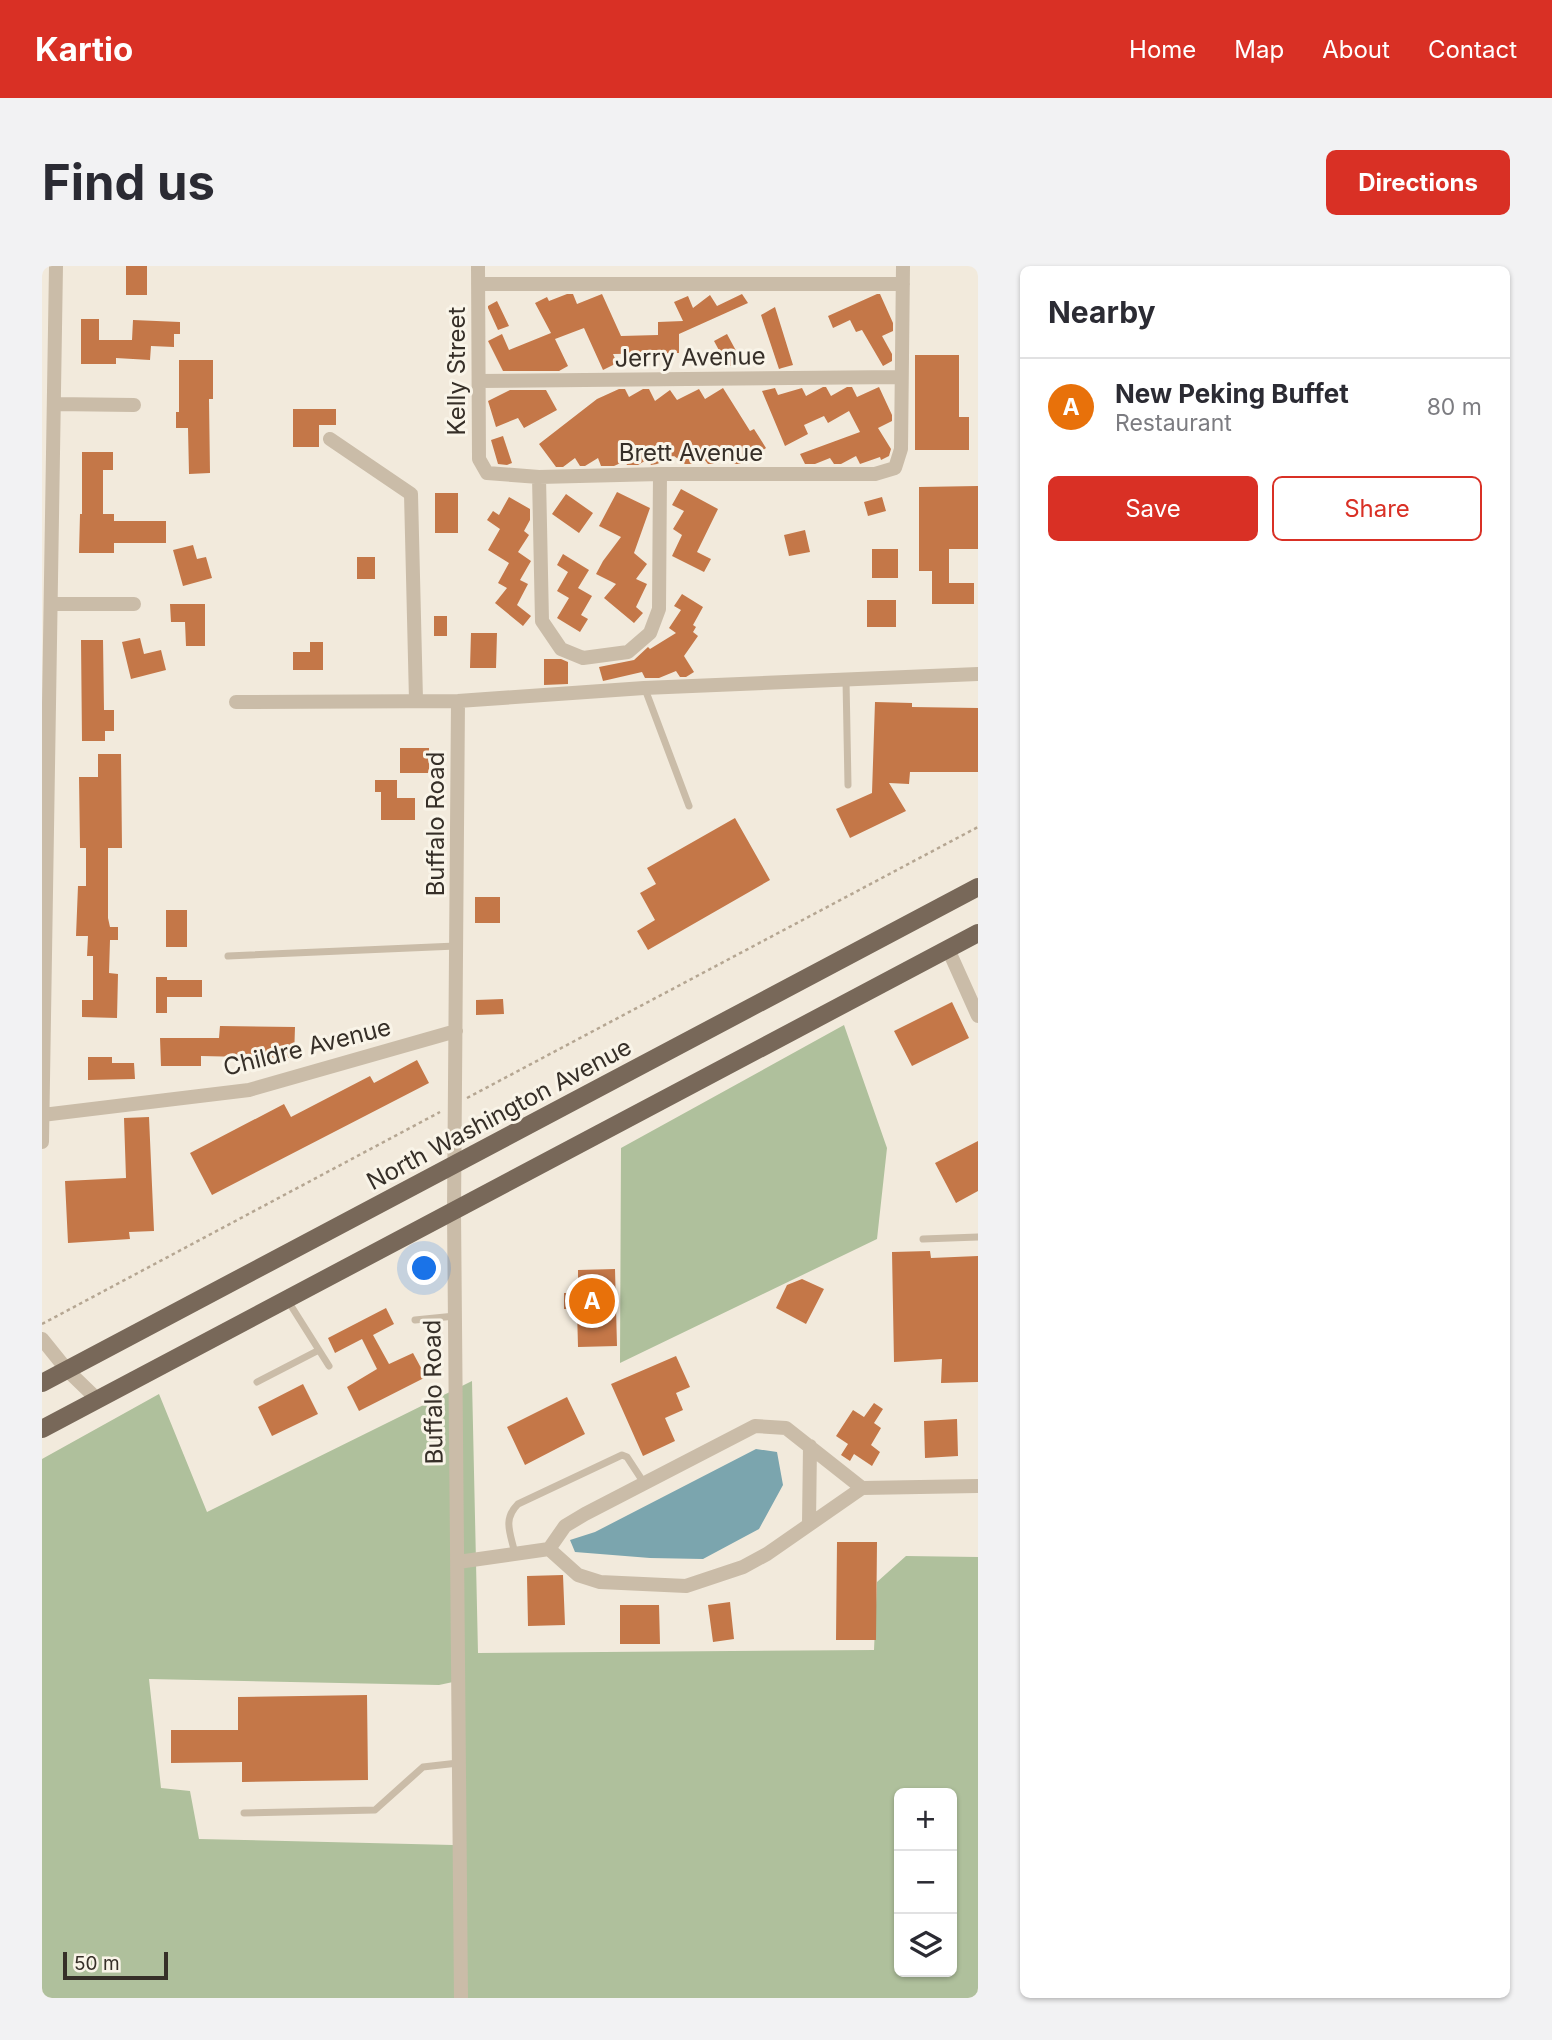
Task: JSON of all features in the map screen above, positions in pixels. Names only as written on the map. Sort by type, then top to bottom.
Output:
[{"type":"main road","name":"North Washington Avenue","points":[[42,1383],[978,887]]},
{"type":"main road","points":[[42,1429],[978,933]]},
{"type":"street","points":[[42,1142],[46,731],[52,604],[54,404],[48,377],[56,266]]},
{"type":"street","name":"Kelly Street","points":[[478,266],[479,459],[486,473]]},
{"type":"street","points":[[901,377],[903,266]]},
{"type":"street","points":[[478,284],[903,284]]},
{"type":"street","name":"Jerry Avenue","points":[[479,381],[901,377]]},
{"type":"street","name":"Brett Avenue","points":[[486,473],[540,477],[875,474],[895,468],[901,449],[901,377]]},
{"type":"street","points":[[54,404],[134,405]]},
{"type":"street","points":[[330,439],[411,494],[416,700]]},
{"type":"street","points":[[540,477],[542,621],[561,649],[583,658],[628,652],[650,634],[659,609],[660,474]]},
{"type":"street","points":[[52,604],[134,604]]},
{"type":"street","points":[[236,702],[458,701],[644,688],[978,674]]},
{"type":"street","name":"Buffalo Road","points":[[458,701],[454,1212],[461,1998]]},
{"type":"street","points":[[948,949],[978,1016]]},
{"type":"street","name":"Childre Avenue","points":[[42,1116],[249,1090],[456,1031]]},
{"type":"street","points":[[42,1339],[67,1370],[98,1400]]},
{"type":"street","points":[[458,1562],[549,1549],[565,1526],[755,1426],[786,1428],[862,1488]]},
{"type":"street","points":[[809,1523],[810,1446]]},
{"type":"street","points":[[549,1549],[578,1574],[600,1582],[686,1586],[743,1567],[862,1488],[978,1486]]},
{"type":"lane","points":[[846,679],[848,785]]},
{"type":"lane","points":[[644,688],[690,807]]},
{"type":"lane","points":[[228,956],[457,946]]},
{"type":"lane","points":[[923,1239],[978,1237]]},
{"type":"lane","points":[[288,1300],[329,1366]]},
{"type":"lane","points":[[415,1320],[455,1316]]},
{"type":"lane","points":[[257,1382],[319,1350]]},
{"type":"lane","points":[[515,1554],[508,1519],[510,1512],[518,1504],[622,1455],[644,1483]]},
{"type":"lane","points":[[244,1813],[375,1810],[424,1767],[458,1763]]},
{"type":"path","points":[[42,1324],[978,827]]},
{"type":"green space","points":[[844,1025],[887,1148],[877,1239],[620,1363],[621,1148]]},
{"type":"green space","points":[[472,1381],[478,1653],[874,1650],[877,1582],[906,1556],[978,1557],[978,1998],[42,1998],[42,1459],[159,1394],[207,1512]],"holes":[[[149,1679],[439,1685],[453,1682],[453,1845],[199,1839],[190,1791],[161,1788]]]},
{"type":"water","points":[[756,1449],[777,1452],[783,1485],[759,1529],[703,1559],[575,1552],[570,1540],[595,1532]]},
{"type":"building","points":[[126,266],[147,266],[147,295],[126,295]]},
{"type":"building","points":[[573,294],[577,304],[602,294],[621,336],[658,335],[658,322],[683,321],[674,302],[688,296],[693,308],[710,295],[717,306],[742,294],[748,303],[679,334],[679,353],[613,354],[617,363],[603,370],[584,328],[555,339],[568,366],[559,371],[503,371],[488,341],[502,334],[509,350],[551,333],[535,303],[547,297],[549,301]]},
{"type":"building","points":[[880,294],[893,323],[893,331],[882,336],[892,354],[892,361],[883,366],[862,330],[856,332],[850,320],[833,328],[828,316]]},
{"type":"building","points":[[497,301],[509,326],[498,330],[488,308]]},
{"type":"building","points":[[775,307],[793,365],[779,369],[761,315]]},
{"type":"building","points":[[81,319],[99,319],[99,340],[132,340],[133,320],[180,322],[180,334],[174,334],[174,347],[151,346],[150,360],[116,358],[116,364],[81,364]]},
{"type":"building","points":[[727,334],[741,360],[728,367],[714,341]]},
{"type":"building","points":[[915,355],[959,355],[959,417],[969,417],[969,450],[915,450]]},
{"type":"building","points":[[179,360],[213,360],[213,399],[209,399],[210,473],[189,474],[188,428],[176,428],[176,412],[179,412]]},
{"type":"building","points":[[826,387],[831,396],[852,387],[857,397],[879,387],[892,415],[892,421],[878,428],[891,449],[889,456],[860,464],[856,456],[841,464],[834,464],[830,458],[815,464],[805,464],[800,454],[860,432],[849,411],[828,423],[824,416],[804,425],[808,434],[785,446],[762,391],[775,388],[778,395],[802,388],[806,396]]},
{"type":"building","points":[[723,388],[750,431],[754,429],[766,448],[742,464],[732,464],[726,455],[714,464],[708,464],[700,454],[692,464],[685,464],[674,456],[651,465],[648,459],[638,465],[627,465],[625,461],[614,466],[601,466],[598,458],[580,466],[575,458],[563,467],[556,467],[539,444],[597,399],[619,389],[625,389],[629,397],[643,389],[649,389],[655,401],[670,390],[677,400],[699,389],[705,399]]},
{"type":"building","points":[[510,390],[546,390],[557,410],[524,428],[518,418],[496,427],[488,401]]},
{"type":"building","points":[[293,409],[336,409],[336,425],[319,425],[319,447],[293,447]]},
{"type":"building","points":[[503,436],[512,463],[507,465],[498,464],[491,440]]},
{"type":"building","points":[[82,452],[113,452],[113,470],[103,470],[103,514],[114,514],[114,521],[166,521],[166,543],[114,543],[114,553],[79,553]]},
{"type":"building","points":[[978,486],[978,549],[949,549],[949,583],[974,583],[974,604],[932,604],[932,571],[919,571],[919,487]]},
{"type":"building","points":[[681,489],[718,509],[697,552],[711,559],[704,572],[672,556],[682,535],[673,529],[684,511],[672,505]]},
{"type":"building","points":[[617,492],[650,508],[634,553],[647,564],[636,579],[647,584],[636,607],[643,613],[634,623],[604,598],[616,584],[596,574],[621,537],[599,526]]},
{"type":"building","points":[[435,493],[458,493],[458,533],[435,533]]},
{"type":"building","points":[[566,494],[593,513],[579,533],[552,514]]},
{"type":"building","points":[[509,497],[530,509],[530,520],[524,531],[529,535],[518,552],[531,561],[520,580],[528,584],[517,605],[531,616],[523,626],[495,603],[507,588],[498,583],[509,563],[488,550],[500,529],[487,520],[493,511],[499,515]]},
{"type":"building","points":[[882,497],[886,511],[868,516],[864,502]]},
{"type":"building","points":[[805,530],[810,552],[789,556],[784,535]]},
{"type":"building","points":[[193,545],[197,559],[206,557],[212,578],[183,586],[173,550]]},
{"type":"building","points":[[872,549],[898,549],[898,578],[872,578]]},
{"type":"building","points":[[563,554],[589,570],[578,588],[592,596],[581,615],[588,619],[580,632],[557,618],[569,598],[557,591],[568,572],[557,565]]},
{"type":"building","points":[[357,557],[375,557],[375,579],[357,579]]},
{"type":"building","points":[[682,594],[703,607],[693,625],[696,627],[693,632],[698,636],[684,656],[694,672],[686,677],[680,677],[676,671],[659,678],[645,678],[642,672],[603,681],[599,667],[634,660],[648,647],[650,649],[676,633],[669,628],[681,610],[674,606]]},
{"type":"building","points":[[867,600],[896,600],[896,627],[867,627]]},
{"type":"building","points":[[170,604],[205,604],[205,646],[186,646],[185,622],[171,622]]},
{"type":"building","points":[[434,616],[447,616],[447,636],[434,636]]},
{"type":"building","points":[[471,633],[497,633],[496,668],[470,668]]},
{"type":"building","points":[[140,638],[144,654],[161,650],[166,670],[131,679],[122,642]]},
{"type":"building","points":[[81,640],[103,640],[104,710],[114,710],[114,731],[105,731],[105,741],[82,741]]},
{"type":"building","points":[[310,642],[323,642],[323,670],[293,670],[293,652],[310,652]]},
{"type":"building","points":[[544,659],[561,659],[568,662],[568,684],[544,685]]},
{"type":"building","points":[[875,702],[912,703],[912,707],[978,708],[978,772],[910,772],[909,784],[889,783],[906,811],[850,838],[836,809],[872,793]]},
{"type":"building","points":[[400,748],[429,748],[429,773],[400,773]]},
{"type":"building","points":[[98,754],[121,754],[122,848],[108,848],[108,918],[110,927],[118,927],[118,940],[110,940],[109,973],[118,974],[117,1018],[82,1017],[82,1000],[93,1000],[93,956],[87,956],[88,936],[76,936],[78,886],[86,886],[86,848],[80,848],[79,777],[98,777]]},
{"type":"building","points":[[375,780],[397,780],[397,798],[415,798],[415,820],[381,820],[381,792],[375,792]]},
{"type":"building","points":[[735,818],[770,880],[648,950],[637,931],[655,920],[640,893],[656,884],[647,868]]},
{"type":"building","points":[[475,897],[500,897],[500,923],[475,923]]},
{"type":"building","points":[[166,910],[187,910],[187,947],[166,947]]},
{"type":"building","points":[[156,977],[167,977],[167,980],[202,980],[202,997],[167,997],[167,1013],[156,1013]]},
{"type":"building","points":[[503,999],[504,1014],[476,1015],[476,1000]]},
{"type":"building","points":[[952,1002],[969,1038],[912,1066],[894,1031]]},
{"type":"building","points":[[220,1026],[295,1027],[294,1058],[201,1056],[201,1066],[161,1066],[160,1038],[219,1038]]},
{"type":"building","points":[[88,1057],[112,1057],[112,1063],[134,1063],[135,1079],[88,1080]]},
{"type":"building","points":[[417,1060],[429,1083],[212,1195],[190,1153],[284,1104],[291,1117],[370,1076],[374,1083]]},
{"type":"building","points":[[149,1117],[154,1231],[129,1232],[130,1239],[68,1243],[65,1181],[126,1178],[124,1118]]},
{"type":"building","points":[[978,1141],[978,1191],[956,1203],[935,1163]]},
{"type":"building","points":[[930,1251],[931,1258],[978,1256],[978,1382],[941,1383],[942,1359],[894,1362],[892,1252]]},
{"type":"building","points":[[615,1269],[617,1346],[578,1347],[577,1309],[564,1309],[564,1293],[578,1293],[578,1270]]},
{"type":"building","points":[[802,1279],[824,1289],[806,1324],[776,1308],[787,1285]]},
{"type":"building","points":[[386,1308],[394,1324],[373,1335],[389,1364],[413,1353],[426,1377],[359,1411],[347,1387],[377,1369],[362,1339],[335,1353],[328,1338]]},
{"type":"building","points":[[676,1356],[690,1387],[676,1393],[683,1410],[665,1418],[675,1441],[643,1456],[611,1384]]},
{"type":"building","points":[[303,1384],[318,1414],[272,1436],[258,1407]]},
{"type":"building","points":[[567,1397],[585,1434],[525,1465],[507,1427]]},
{"type":"building","points":[[874,1403],[883,1409],[874,1423],[881,1428],[871,1445],[880,1452],[872,1466],[854,1454],[850,1461],[841,1455],[848,1444],[836,1436],[853,1410],[864,1417]]},
{"type":"building","points":[[957,1419],[958,1456],[925,1458],[924,1421]]},
{"type":"building","points":[[837,1542],[877,1542],[876,1640],[836,1640]]},
{"type":"building","points":[[563,1575],[565,1625],[528,1626],[527,1576]]},
{"type":"building","points":[[730,1602],[734,1639],[713,1642],[708,1605]]},
{"type":"building","points":[[620,1605],[659,1605],[660,1644],[620,1644]]},
{"type":"building","points":[[367,1695],[368,1780],[242,1782],[242,1762],[171,1763],[171,1730],[238,1730],[238,1697]]},
{"type":"place","name":"New Peking Buffet","points":[[592,1301]]}]
